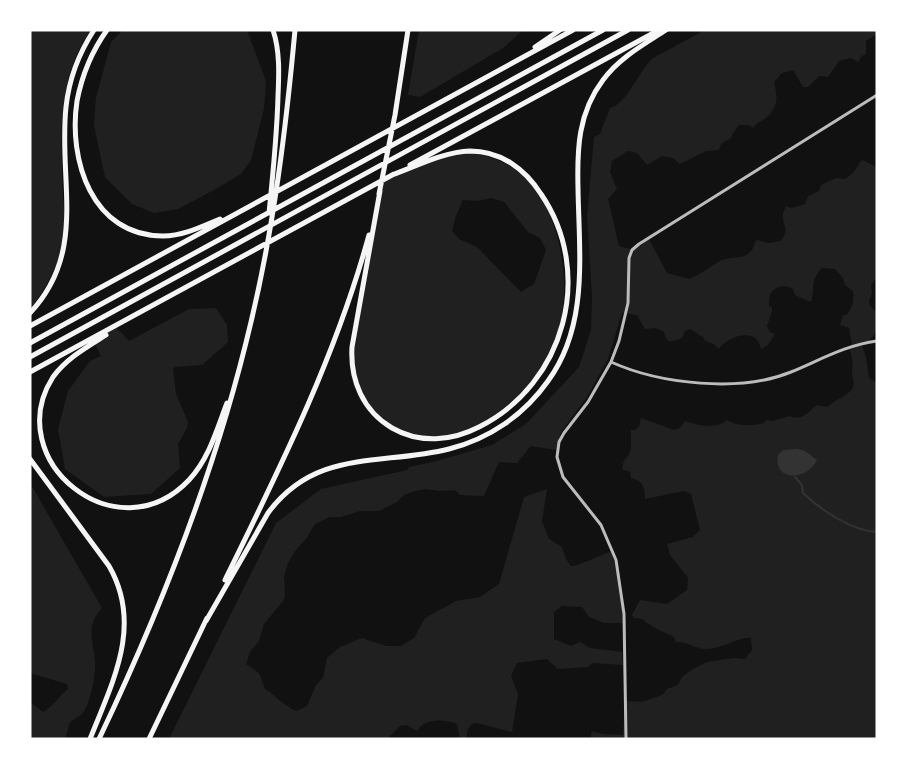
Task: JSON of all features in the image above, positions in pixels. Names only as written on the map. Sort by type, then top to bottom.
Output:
[{"type":"highway","points":[[30,313],[58,273],[64,251],[68,223],[66,106],[77,63],[94,30]]},
{"type":"highway","points":[[107,30],[95,49],[84,74],[76,116],[76,141],[81,169],[87,186],[98,205],[126,227],[148,234],[165,236],[189,231],[246,208]]},
{"type":"highway","points":[[273,30],[278,74],[276,173]]},
{"type":"highway","points":[[99,739],[180,554],[202,493],[238,373],[264,258],[295,30]]},
{"type":"highway","points":[[392,175],[453,153],[476,152],[497,156],[516,166],[533,182],[553,213],[563,241],[567,262],[568,298],[561,332],[551,356],[533,383],[512,405],[490,421],[447,438],[430,439],[404,434],[377,417],[367,405],[357,386],[352,364],[352,347],[399,91],[407,30]]},
{"type":"highway","points":[[507,66],[560,30]]},
{"type":"highway","points":[[30,326],[573,30]]},
{"type":"highway","points":[[30,343],[603,30]]},
{"type":"highway","points":[[30,357],[628,30]]},
{"type":"highway","points":[[30,372],[659,30]]},
{"type":"highway","points":[[206,621],[262,522],[281,497],[295,484],[313,474],[339,465],[439,451],[469,443],[504,425],[541,390],[555,371],[566,348],[577,311],[579,280],[577,151],[584,117],[594,93],[615,66],[666,30]]},
{"type":"highway","points":[[149,739],[293,441],[316,388],[359,269],[380,194]]},
{"type":"highway","points":[[139,313],[67,361],[52,378],[42,400],[38,422],[43,452],[54,472],[78,494],[102,504],[128,507],[153,503],[177,491],[194,475],[203,461],[238,373]]},
{"type":"highway","points":[[30,459],[109,566],[117,581],[122,599],[125,627],[123,645],[90,739]]},
{"type":"street","points":[[626,739],[625,634],[620,577],[609,540],[593,513],[563,477],[557,457],[559,442],[564,433],[588,402],[611,362],[628,303],[629,258],[636,246],[877,95]]},
{"type":"street","points":[[611,362],[647,374],[734,384],[760,381],[789,373],[840,350],[877,341]]},
{"type":"shaded area","points":[[30,30],[91,30],[78,52],[69,76],[64,102],[62,155],[65,233],[63,244],[52,274],[30,311]]},
{"type":"shaded area","points":[[123,30],[247,30],[266,81],[264,109],[251,160],[241,174],[178,209],[154,213],[132,204],[105,177],[94,126],[96,98],[111,42]]},
{"type":"shaded area","points":[[419,30],[523,30],[503,48],[420,97],[408,95]]},
{"type":"shaded area","points":[[705,30],[877,30],[877,34],[866,41],[866,54],[858,62],[851,58],[839,61],[828,77],[819,76],[808,87],[803,87],[793,70],[782,73],[774,82],[776,99],[772,111],[753,128],[748,125],[739,125],[731,138],[721,144],[719,150],[706,151],[680,164],[673,158],[662,156],[647,165],[637,153],[628,151],[612,161],[610,172],[617,189],[608,199],[619,246],[634,250],[649,239],[667,273],[689,279],[722,260],[747,255],[754,247],[756,240],[769,243],[781,241],[786,231],[783,215],[786,206],[791,208],[805,204],[808,196],[819,191],[821,185],[836,178],[845,179],[853,173],[862,160],[877,167],[877,277],[871,285],[872,293],[869,301],[870,306],[877,312],[877,323],[874,336],[862,345],[869,378],[877,383],[877,739],[590,739],[592,731],[623,735],[625,701],[642,702],[662,695],[667,689],[678,685],[682,677],[707,662],[733,658],[745,659],[752,650],[751,638],[711,649],[676,642],[673,636],[642,619],[634,618],[632,615],[640,600],[667,604],[687,590],[688,578],[670,555],[667,544],[693,537],[700,530],[691,494],[684,491],[645,499],[642,485],[631,478],[630,472],[622,469],[630,450],[631,430],[639,426],[641,418],[674,430],[680,428],[685,421],[706,426],[718,425],[727,420],[740,425],[754,425],[764,423],[766,420],[773,421],[789,416],[801,417],[817,405],[827,407],[850,391],[854,383],[849,348],[852,344],[849,328],[840,325],[843,315],[846,315],[852,307],[853,291],[845,285],[843,278],[835,269],[822,268],[814,281],[811,302],[795,295],[793,289],[785,286],[771,293],[769,306],[772,307],[772,311],[767,326],[770,332],[775,334],[768,345],[761,349],[759,342],[749,335],[735,337],[719,349],[690,329],[685,331],[682,338],[668,341],[664,332],[656,328],[645,329],[637,315],[622,313],[608,359],[587,397],[561,432],[556,450],[531,446],[517,463],[499,462],[484,496],[460,495],[455,490],[426,489],[404,495],[397,502],[379,511],[360,511],[341,517],[329,517],[315,524],[288,563],[284,576],[283,601],[264,624],[259,641],[250,652],[246,664],[260,675],[265,689],[285,704],[297,711],[307,706],[316,685],[323,678],[327,658],[340,647],[362,638],[386,646],[401,646],[414,638],[425,618],[456,601],[480,597],[499,584],[524,497],[547,489],[542,521],[549,539],[562,547],[571,566],[612,553],[620,585],[623,620],[622,623],[604,623],[589,617],[582,607],[562,606],[554,612],[554,639],[571,646],[580,642],[590,648],[622,652],[623,665],[593,663],[588,667],[558,669],[547,659],[517,663],[511,676],[518,694],[512,732],[477,723],[472,724],[468,729],[466,739],[460,739],[457,724],[441,721],[425,724],[417,731],[406,725],[400,726],[387,739],[169,739],[276,523],[321,489],[407,470],[409,467],[492,445],[526,424],[579,367],[591,330],[592,295],[587,216],[594,137],[600,134],[610,108],[622,100],[653,58]]},
{"type":"shaded area","points":[[469,152],[500,161],[524,177],[543,199],[549,213],[561,255],[564,281],[559,329],[538,373],[522,393],[478,428],[426,440],[394,430],[372,415],[357,395],[350,369],[349,354],[384,179],[427,161]],"holes":[[[491,198],[504,202],[528,232],[540,238],[546,250],[534,284],[521,292],[477,247],[459,239],[452,231],[463,200],[478,201]]]},
{"type":"shaded area","points":[[216,308],[227,325],[228,342],[202,365],[173,369],[176,394],[188,422],[178,444],[180,468],[151,494],[104,497],[65,469],[58,429],[68,391],[90,361],[101,356],[94,342],[116,327],[129,341],[189,309]]},
{"type":"shaded area","points":[[798,449],[817,460],[806,472],[792,476],[786,474],[778,464],[778,455],[783,450]]},
{"type":"shaded area","points":[[30,483],[102,608],[93,622],[91,635],[95,668],[90,697],[82,714],[70,722],[65,739],[30,739],[30,702],[43,712],[68,689],[67,684],[30,673]]},
{"type":"waterway","points":[[795,477],[802,485],[803,493],[828,513],[857,528],[877,532]]}]
